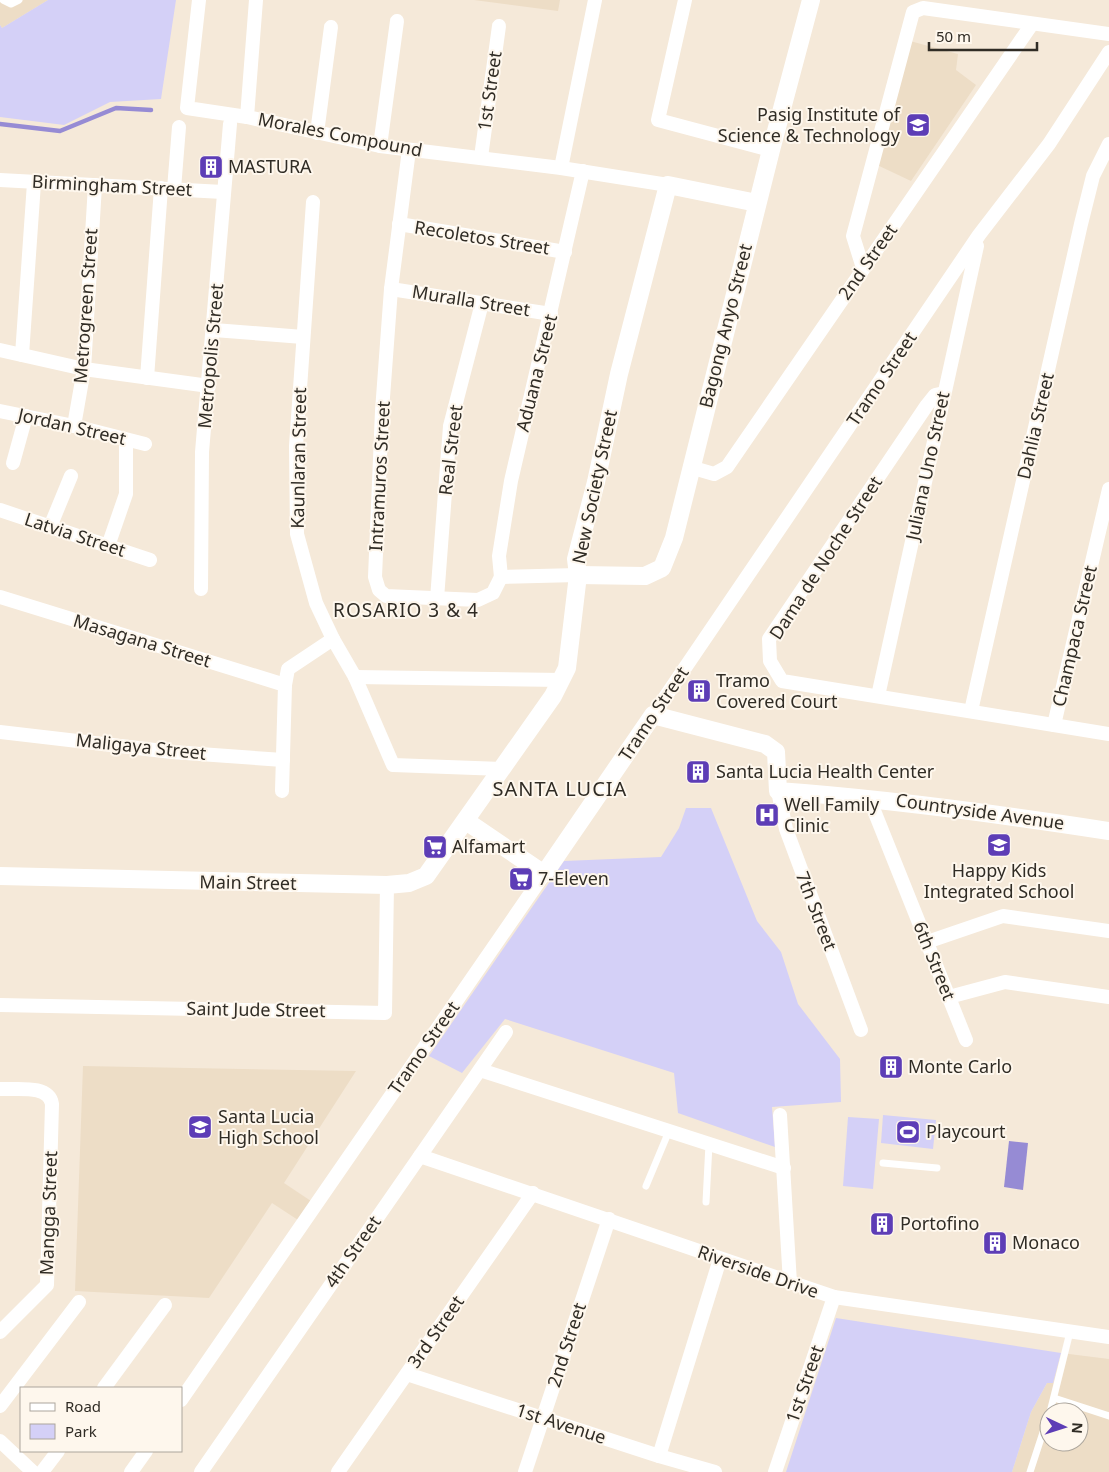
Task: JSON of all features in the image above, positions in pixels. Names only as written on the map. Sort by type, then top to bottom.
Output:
[{"type":"street","name":"Morales Compound","points":[[199,0],[186,108],[247,117],[380,146],[561,168],[668,185]]},
{"type":"street","points":[[247,117],[256,0]]},
{"type":"street","points":[[561,168],[595,0]]},
{"type":"street","points":[[685,0],[658,120],[771,150]]},
{"type":"street","name":"Bagong Anyo Street","points":[[578,575],[645,576],[662,568],[674,538],[690,467],[811,0]]},
{"type":"street","points":[[863,268],[853,236],[913,12],[923,8],[1109,34]]},
{"type":"street","points":[[380,146],[397,20]]},
{"type":"street","name":"2nd Street","points":[[690,467],[714,474],[727,467],[1032,24]]},
{"type":"street","name":"1st Street","points":[[487,158],[499,26]]},
{"type":"street","points":[[317,132],[331,27]]},
{"type":"street","name":"Tramo Street","points":[[182,1399],[544,874],[979,236],[1049,144],[1109,52]]},
{"type":"street","name":"Metropolis Street","points":[[201,589],[202,452],[214,330],[223,192],[230,124]]},
{"type":"street","points":[[147,378],[167,189],[179,127]]},
{"type":"street","name":"Dahlia Street","points":[[972,712],[1081,224],[1094,176],[1109,144]]},
{"type":"street","name":"Intramuros Street","points":[[410,150],[391,288],[382,411],[375,577],[379,590],[386,596],[478,600],[493,593],[501,577]]},
{"type":"street","name":"Aduana Street","points":[[501,577],[499,556],[511,481],[583,171]]},
{"type":"street","name":"Birmingham Street","points":[[0,180],[223,192]]},
{"type":"street","points":[[22,355],[34,183]]},
{"type":"street","name":"Metrogreen Street","points":[[74,426],[84,369],[95,185]]},
{"type":"street","points":[[668,185],[757,204]]},
{"type":"street","name":"New Society Street","points":[[466,821],[562,680],[567,668],[578,575],[576,558],[596,482],[619,374],[668,185]]},
{"type":"street","name":"Kaunlaran Street","points":[[313,202],[296,446],[297,534],[316,604],[355,677],[393,765],[502,769]]},
{"type":"street","name":"Recoletos Street","points":[[399,224],[564,252]]},
{"type":"street","name":"Juliana Uno Street","points":[[878,696],[979,236]]},
{"type":"street","name":"Muralla Street","points":[[391,288],[551,314]]},
{"type":"street","name":"Real Street","points":[[437,599],[450,426],[482,303]]},
{"type":"street","points":[[214,330],[303,337]]},
{"type":"street","points":[[0,350],[84,369],[208,386]]},
{"type":"street","name":"Dama de Noche Street","points":[[944,393],[936,395],[927,405],[769,639],[770,661],[782,681],[1109,734]]},
{"type":"street","name":"Jordan Street","points":[[0,411],[74,426],[145,444]]},
{"type":"street","points":[[13,463],[26,416]]},
{"type":"street","points":[[108,546],[126,494],[126,440]]},
{"type":"street","points":[[50,527],[71,476]]},
{"type":"street","name":"Champaca Street","points":[[1054,725],[1109,489]]},
{"type":"street","name":"Latvia Street","points":[[0,510],[150,560]]},
{"type":"street","points":[[501,577],[578,575]]},
{"type":"street","name":"Masagana Street","points":[[0,597],[285,685]]},
{"type":"street","points":[[282,791],[285,685],[288,669],[333,639]]},
{"type":"street","points":[[355,677],[562,680]]},
{"type":"street","points":[[653,715],[765,744],[776,752],[778,791]]},
{"type":"street","name":"Maligaya Street","points":[[0,732],[172,752],[283,760]]},
{"type":"street","name":"Countryside Avenue","points":[[778,791],[869,798],[959,808],[1109,831]]},
{"type":"street","name":"7th Street","points":[[778,791],[786,829],[861,1030]]},
{"type":"street","name":"6th Street","points":[[869,798],[966,1040]]},
{"type":"street","points":[[466,821],[544,874]]},
{"type":"street","name":"Main Street","points":[[0,876],[409,884],[426,876],[466,821]]},
{"type":"street","name":"Saint Jude Street","points":[[0,1004],[385,1013],[387,885]]},
{"type":"street","points":[[927,942],[1003,916],[1109,931]]},
{"type":"street","points":[[949,997],[1005,982],[1109,997]]},
{"type":"street","name":"4th Street","points":[[201,1472],[506,1032]]},
{"type":"street","points":[[480,1070],[784,1168]]},
{"type":"street","name":"Mangga Street","points":[[0,1089],[43,1091],[51,1098],[52,1104],[47,1285],[2,1324]]},
{"type":"street","points":[[780,1115],[790,1283]]},
{"type":"street","name":"Riverside Drive","points":[[420,1156],[834,1297],[1109,1337]]},
{"type":"street","name":"3rd Street","points":[[338,1472],[533,1193]]},
{"type":"street","name":"2nd Street","points":[[525,1472],[609,1219]]},
{"type":"street","points":[[659,1456],[720,1259]]},
{"type":"street","name":"1st Street","points":[[775,1472],[834,1297]]},
{"type":"street","points":[[0,1406],[80,1302]]},
{"type":"street","points":[[105,1387],[166,1305]]},
{"type":"street","name":"1st Avenue","points":[[407,1374],[659,1456],[715,1472]]},
{"type":"street","points":[[0,1441],[34,1472]]},
{"type":"street","points":[[42,1472],[57,1452]]},
{"type":"street","points":[[132,1472],[145,1452]]},
{"type":"lane","points":[[3,0],[11,4],[19,0]]},
{"type":"lane","points":[[646,1186],[669,1131]]},
{"type":"lane","points":[[706,1202],[709,1144]]},
{"type":"lane","points":[[883,1163],[937,1168]]},
{"type":"lane","points":[[1053,1402],[1053,1392],[1070,1332]]},
{"type":"lane","points":[[1054,1398],[1109,1416]]},
{"type":"lane","points":[[1030,1472],[1039,1444]]},
{"type":"shaded area","points":[[0,0],[48,0],[2,28],[0,25]]},
{"type":"shaded area","points":[[474,0],[560,0],[558,11]]},
{"type":"shaded area","name":"Pasig Institute of Science & Technology","points":[[910,41],[958,54],[956,70],[976,85],[911,181],[875,164]]},
{"type":"shaded area","name":"Santa Lucia High School","points":[[83,1066],[356,1071],[284,1183],[311,1201],[298,1220],[272,1203],[209,1298],[75,1291]]},
{"type":"shaded area","points":[[1009,1141],[1028,1143],[1023,1190],[1004,1187]]},
{"type":"shaded area","points":[[1061,1353],[1109,1359],[1109,1472],[1012,1472],[1031,1412],[1047,1383],[1053,1383]]},
{"type":"green space","points":[[48,0],[176,0],[161,99],[110,102],[64,125],[0,117],[0,25],[2,28]]},
{"type":"green space","points":[[686,808],[711,808],[757,921],[781,952],[798,1004],[840,1059],[841,1102],[772,1107],[775,1147],[678,1113],[674,1073],[505,1019],[462,1073],[429,1056],[564,861],[661,857],[679,828]]},
{"type":"green space","name":"Playcourt","points":[[883,1115],[936,1120],[933,1149],[881,1143]]},
{"type":"green space","points":[[848,1117],[879,1119],[873,1189],[843,1186]]},
{"type":"green space","points":[[836,1318],[1061,1353],[1053,1383],[1047,1383],[1031,1412],[1012,1472],[786,1472]]},
{"type":"waterway","points":[[0,124],[60,131],[116,108],[151,110]]},
{"type":"place","name":"Pasig Institute of Science & Technology","points":[[918,125]]},
{"type":"place","name":"MASTURA","points":[[211,167]]},
{"type":"place","name":"Tramo Covered Court","points":[[699,691]]},
{"type":"place","name":"Santa Lucia Health Center","points":[[698,772]]},
{"type":"place","name":"Well Family Clinic","points":[[767,815]]},
{"type":"place","name":"Happy Kids Integrated School","points":[[999,845]]},
{"type":"place","name":"Alfamart","points":[[435,847]]},
{"type":"place","name":"7-Eleven","points":[[521,879]]},
{"type":"place","name":"Monte Carlo","points":[[891,1067]]},
{"type":"place","name":"Santa Lucia High School","points":[[200,1127]]},
{"type":"place","name":"Playcourt","points":[[908,1132]]},
{"type":"place","name":"Portofino","points":[[882,1224]]},
{"type":"place","name":"Monaco","points":[[995,1243]]},
{"type":"district","name":"ROSARIO 3 & 4","points":[[406,610]]},
{"type":"district","name":"SANTA LUCIA","points":[[560,789]]}]
